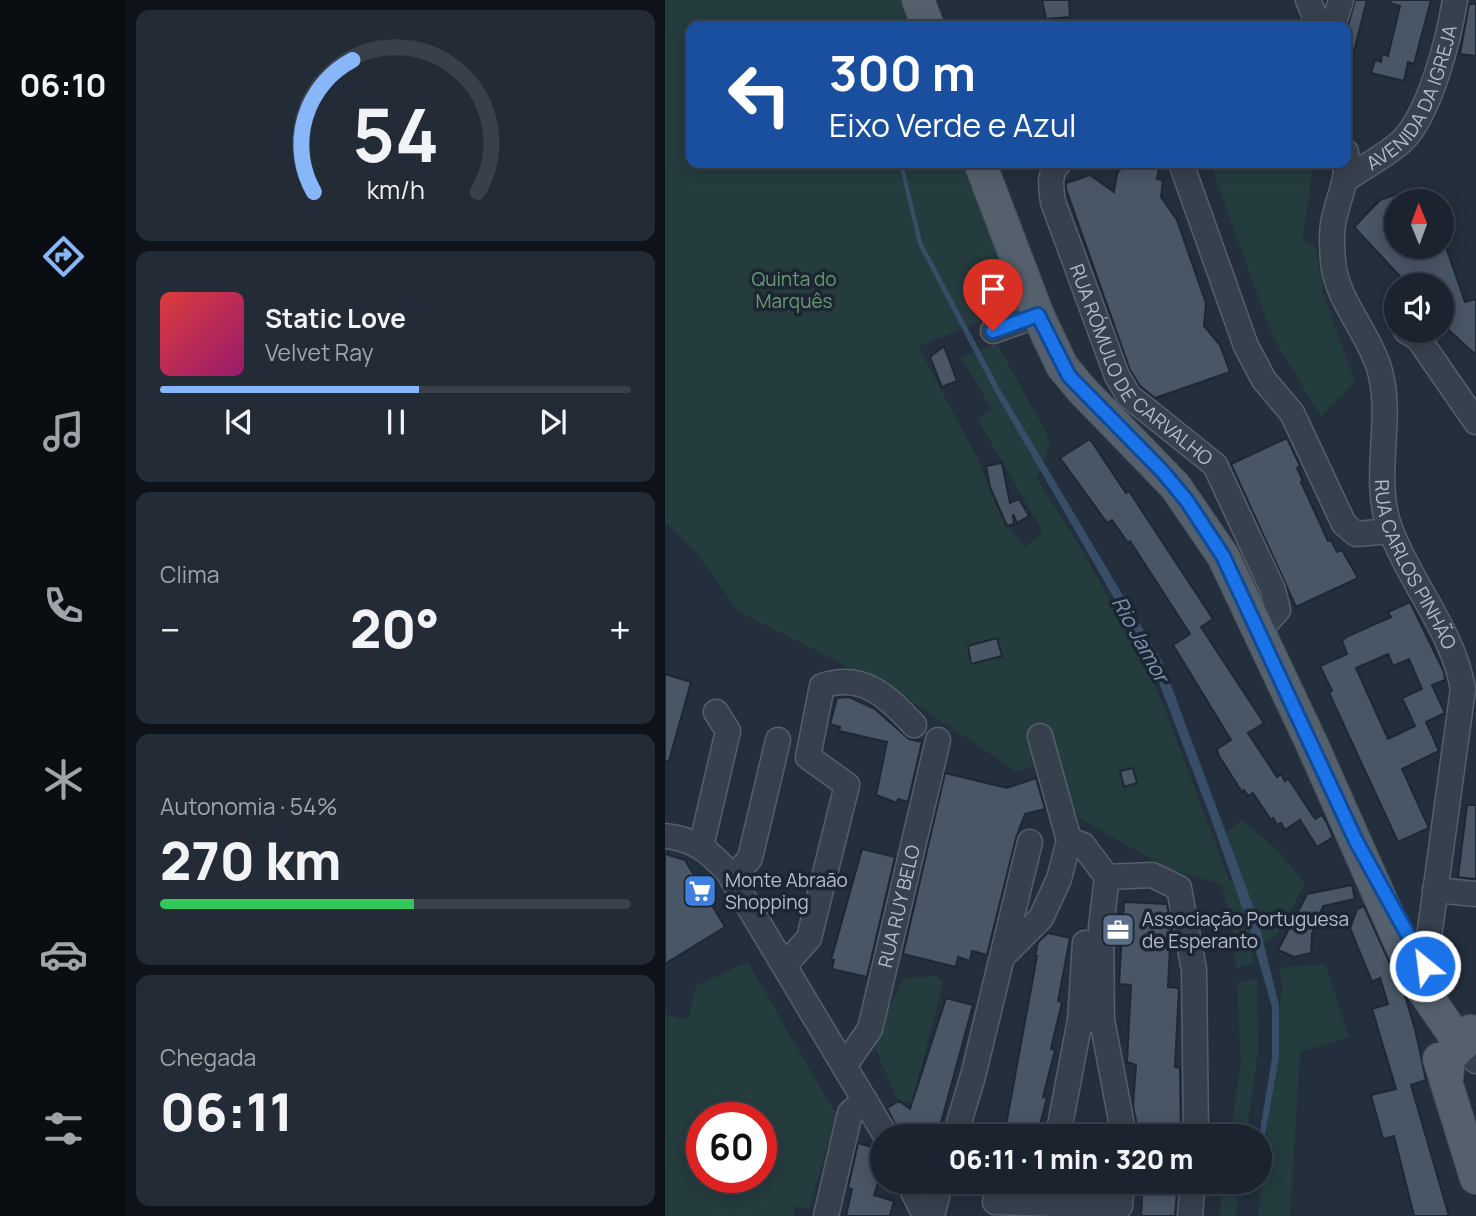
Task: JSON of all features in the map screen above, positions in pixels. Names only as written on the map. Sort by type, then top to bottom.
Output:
[{"type":"main road","points":[[918,0],[926,21]]},
{"type":"main road","points":[[982,168],[1038,315],[1069,376],[1187,501],[1223,556],[1260,630],[1356,841],[1377,895],[1422,975],[1472,1044],[1449,1058],[1447,1077]]},
{"type":"main road","points":[[1422,975],[1433,1044],[1447,1077],[1476,1178]]},
{"type":"street","points":[[1308,0],[1316,21]]},
{"type":"street","points":[[1335,21],[1341,0]]},
{"type":"street","name":"AVENIDA DA IGREJA","points":[[1348,178],[1402,141],[1416,122],[1443,59],[1455,0]]},
{"type":"street","name":"RUA RÓMULO DE CARVALHO","points":[[1055,168],[1050,181],[1053,202],[1117,376],[1129,396],[1215,465],[1273,590],[1278,610],[1260,630]]},
{"type":"street","points":[[1183,168],[1247,345],[1264,380],[1292,413],[1344,524],[1356,534],[1391,531]]},
{"type":"street","points":[[1347,168],[1348,178]]},
{"type":"street","name":"RUA CARLOS PINHÃO","points":[[1348,178],[1333,221],[1333,264],[1349,309],[1363,328],[1380,369],[1382,498],[1391,531],[1458,660],[1463,689],[1422,975]]},
{"type":"street","points":[[993,331],[1038,315]]},
{"type":"street","points":[[1363,328],[1384,327]]},
{"type":"street","points":[[1421,343],[1476,422]]},
{"type":"street","points":[[785,965],[809,938],[847,785],[808,757],[822,686],[841,680],[885,693],[914,725]]},
{"type":"street","points":[[701,846],[728,731],[716,712]]},
{"type":"street","points":[[1002,956],[1041,918],[1059,879],[1069,839],[1040,736]]},
{"type":"street","points":[[733,879],[750,858],[778,740]]},
{"type":"street","name":"RUA RUY BELO","points":[[845,1065],[870,1029],[938,740]]},
{"type":"street","points":[[665,836],[682,838],[708,850],[733,879],[879,1124]]},
{"type":"street","points":[[1061,1124],[1091,1020],[1107,877],[1083,845],[1069,839]]},
{"type":"street","points":[[958,1124],[1030,842]]},
{"type":"street","points":[[1107,877],[1151,875],[1179,888],[1194,970],[1196,1124]]},
{"type":"street","points":[[1435,890],[1476,894]]},
{"type":"street","points":[[1085,943],[1091,1020],[1121,1124]]},
{"type":"street","points":[[826,1216],[850,1113],[865,1100]]},
{"type":"street","points":[[914,1194],[925,1216]]},
{"type":"street","points":[[932,1216],[938,1194]]},
{"type":"street","points":[[995,1202],[1120,1206],[1121,1194]]},
{"type":"street","points":[[1190,1216],[1192,1194]]},
{"type":"green space","name":"Quinta do Marquês","points":[[665,0],[907,0],[915,21],[686,21],[686,168],[968,168],[1001,259],[978,268],[991,317],[918,347],[977,457],[1001,517],[1025,547],[1043,532],[978,420],[991,408],[961,357],[997,344],[1044,428],[1050,444],[1037,479],[1083,551],[1156,686],[1230,882],[1233,882],[1219,839],[1242,820],[1278,851],[1305,884],[1277,935],[1251,953],[1254,963],[1236,969],[1232,925],[1221,884],[1169,869],[1079,818],[1054,760],[1017,772],[901,694],[738,611],[697,553],[665,522]]},
{"type":"green space","points":[[1212,168],[1313,168],[1302,241],[1316,247],[1323,293],[1355,382],[1321,417],[1273,337]]},
{"type":"green space","points":[[748,962],[836,1115],[809,1209],[795,1206],[793,1216],[665,1216],[665,1015],[688,1019],[696,986]]},
{"type":"green space","points":[[1325,964],[1349,1037],[1300,1052],[1290,1216],[1258,1216],[1260,1194],[1272,1194],[1272,1124],[1268,1124],[1282,986],[1279,968]]},
{"type":"green space","points":[[937,976],[943,983],[912,1103],[897,1099],[873,1043],[903,978]]},
{"type":"green space","points":[[1257,979],[1258,1051],[1248,1124],[1232,1124],[1241,1061],[1237,983]]},
{"type":"green space","points":[[1222,1194],[1239,1194],[1236,1216],[1219,1216]]},
{"type":"water","name":"Rio Jamor","points":[[900,168],[904,168],[922,242],[1000,389],[1162,661],[1258,920],[1279,1005],[1279,1057],[1267,1124],[1261,1124],[1272,1058],[1272,1007],[1247,921],[1209,813],[1151,662],[995,392],[918,244]]},
{"type":"building","points":[[1042,0],[1069,0],[1070,17],[1046,19]]},
{"type":"building","points":[[1355,0],[1367,0],[1351,63],[1351,21]]},
{"type":"building","points":[[1391,0],[1431,0],[1414,64],[1408,62],[1404,81],[1371,73],[1375,60],[1381,62],[1382,54],[1388,56],[1400,6],[1390,3]]},
{"type":"building","points":[[1469,4],[1476,4],[1476,56],[1460,54]]},
{"type":"building","points":[[1122,168],[1159,168],[1157,179],[1163,180],[1161,197],[1177,220],[1206,303],[1204,326],[1220,345],[1230,372],[1155,398],[1140,386],[1130,370],[1066,189],[1066,183],[1090,175],[1114,192],[1117,173]]},
{"type":"building","points":[[1384,199],[1384,259],[1450,259],[1465,302],[1476,299],[1476,355],[1454,335],[1454,273],[1397,273],[1354,227]]},
{"type":"building","points":[[944,346],[957,381],[942,387],[930,357]]},
{"type":"building","points":[[1287,438],[1300,466],[1297,468],[1303,481],[1301,482],[1328,541],[1331,540],[1337,552],[1342,550],[1358,578],[1296,607],[1231,464]]},
{"type":"building","points":[[1090,439],[1126,493],[1129,491],[1213,619],[1201,627],[1264,723],[1248,733],[1277,777],[1281,774],[1285,781],[1288,778],[1315,819],[1322,815],[1327,823],[1333,837],[1317,847],[1300,820],[1285,830],[1281,823],[1277,825],[1273,818],[1271,820],[1253,793],[1248,796],[1244,790],[1242,792],[1219,756],[1217,749],[1231,740],[1173,645],[1190,634],[1130,541],[1128,543],[1112,520],[1107,523],[1060,458]]},
{"type":"building","points":[[1002,463],[1010,503],[1019,499],[1029,516],[1017,523],[1013,514],[1014,524],[1007,526],[990,487],[986,466]]},
{"type":"building","points":[[1410,602],[1444,672],[1445,680],[1432,685],[1445,713],[1426,722],[1439,751],[1402,769],[1429,828],[1398,842],[1329,693],[1332,691],[1320,666],[1347,654],[1342,641],[1391,617],[1388,612]],"holes":[[[1388,654],[1393,666],[1409,659],[1422,689],[1402,698],[1415,726],[1388,739],[1356,668]]]},
{"type":"building","points":[[997,638],[1002,656],[971,664],[968,646]]},
{"type":"building","points":[[665,674],[691,682],[669,761],[665,761]]},
{"type":"building","points":[[849,697],[875,709],[909,739],[922,742],[908,802],[898,799],[897,803],[876,795],[887,742],[839,731],[840,727],[830,724],[837,698]]},
{"type":"building","points":[[1133,768],[1137,783],[1124,787],[1120,771]]},
{"type":"building","points":[[945,773],[1007,788],[1036,778],[1045,809],[1025,814],[1016,838],[987,955],[972,951],[970,961],[958,957],[956,967],[903,954]]},
{"type":"building","points":[[1467,805],[1476,805],[1476,879],[1458,877]]},
{"type":"building","points":[[862,849],[895,857],[867,977],[832,969],[834,960],[831,960]]},
{"type":"building","points":[[665,854],[685,860],[725,927],[665,964]]},
{"type":"building","points":[[1352,885],[1355,899],[1323,906],[1312,934],[1311,953],[1294,957],[1278,950],[1307,894]]},
{"type":"building","points":[[1124,902],[1167,904],[1171,928],[1168,987],[1179,988],[1175,1067],[1180,1068],[1181,1124],[1137,1124],[1133,1106],[1136,1065],[1127,1062],[1131,985],[1119,984]]},
{"type":"building","points":[[1364,906],[1406,999],[1415,1029],[1426,1080],[1411,1085],[1449,1216],[1414,1216],[1394,1136],[1383,1139],[1371,1095],[1396,1089],[1372,1009],[1388,1004],[1380,978],[1372,982],[1350,928],[1357,909]]},
{"type":"building","points":[[1048,933],[1070,938],[1058,1001],[1062,1002],[1051,1049],[1055,1050],[1043,1097],[1047,1098],[1040,1124],[1006,1124],[1037,956],[1038,942]]},
{"type":"building","points":[[946,998],[973,1005],[941,1124],[895,1124],[887,1108],[899,1101],[910,1109]]},
{"type":"building","points":[[858,1143],[870,1146],[870,1194],[894,1201],[890,1216],[846,1216],[852,1189],[848,1188]]},
{"type":"building","points":[[1142,1194],[1177,1194],[1175,1216],[1141,1216]]},
{"type":"place","name":"Monte Abraão Shopping","points":[[700,891]]},
{"type":"place","name":"Associação Portuguesa de Esperanto","points":[[1118,930]]},
{"type":"route","points":[[993,331],[1038,315],[1069,376],[1163,472],[1199,518],[1223,556],[1260,630],[1356,841],[1425,966]]}]
